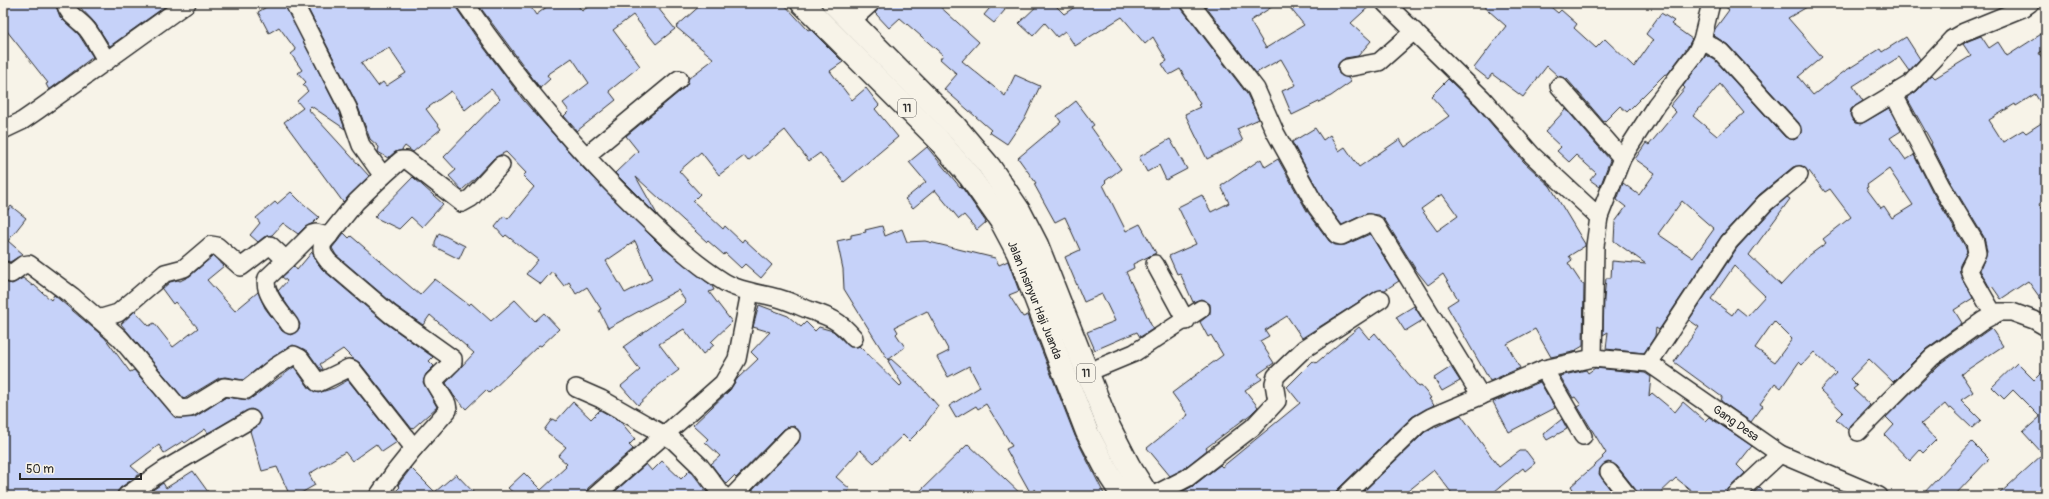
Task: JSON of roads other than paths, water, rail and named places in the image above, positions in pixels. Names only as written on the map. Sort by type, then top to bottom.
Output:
[{"type":"highway","name":"Jalan Insinyur Haji Juanda","points":[[802,3],[937,138],[970,176],[1011,217]]},
{"type":"highway","name":"Jalan Insinyur Haji Juanda","points":[[833,3],[955,126],[989,166],[1011,217],[1028,249],[1086,373],[1108,425],[1129,466],[1148,496]]},
{"type":"highway","name":"Jalan Insinyur Haji Juanda","points":[[1028,249],[1087,432],[1110,476],[1123,496]]},
{"type":"street","points":[[65,3],[70,14],[86,28],[107,61]]},
{"type":"street","points":[[294,3],[348,108],[361,145],[383,176]]},
{"type":"street","points":[[465,3],[503,56],[586,156],[663,234],[698,265],[722,282],[746,291],[794,303],[826,315],[844,325],[854,338]]},
{"type":"street","points":[[851,21],[871,3]]},
{"type":"street","points":[[1190,3],[1256,89],[1275,132],[1316,206],[1336,235],[1342,236],[1369,223],[1376,226],[1481,396]]},
{"type":"street","points":[[1385,3],[1483,99],[1532,155],[1599,217]]},
{"type":"street","points":[[1593,358],[1595,246],[1599,217],[1622,158],[1656,105],[1696,53],[1702,40],[1712,3]]},
{"type":"street","points":[[1860,114],[1894,95],[1910,84],[1952,39],[1964,32],[2017,11],[2030,3]]},
{"type":"street","points":[[3,130],[22,122],[107,61],[180,5]]},
{"type":"street","points":[[1347,68],[1379,62],[1414,31]]},
{"type":"street","points":[[1702,40],[1721,52],[1792,130]]},
{"type":"street","points":[[586,156],[679,79]]},
{"type":"street","points":[[1559,86],[1622,158]]},
{"type":"street","points":[[1894,95],[1941,186],[1975,242],[1977,253],[1969,269],[1994,315]]},
{"type":"street","points":[[378,496],[414,448],[448,410],[447,404],[433,383],[453,362],[454,359],[390,314],[324,257],[321,248],[356,202],[401,160],[407,160],[462,203],[471,198],[501,165]]},
{"type":"street","points":[[1649,363],[1729,242],[1765,204],[1799,175]]},
{"type":"street","points":[[290,325],[269,293],[266,282],[267,278],[312,234],[316,233],[329,236]]},
{"type":"street","points":[[98,319],[118,313],[165,273],[184,268],[213,244],[240,267],[267,246],[272,246],[286,260]]},
{"type":"street","points":[[3,270],[11,274],[23,264],[29,264],[72,296],[134,354],[180,410],[190,408],[224,387],[246,390],[285,360],[298,356],[318,383],[349,368],[352,369],[414,448]]},
{"type":"street","points":[[1155,264],[1186,321]]},
{"type":"street","points":[[595,496],[663,434],[723,383],[737,359],[746,291]]},
{"type":"street","points":[[1152,496],[1187,478],[1253,427],[1277,401],[1274,383],[1276,376],[1304,349],[1381,299]]},
{"type":"street","points":[[1086,373],[1134,353],[1186,321],[1201,309]]},
{"type":"street","points":[[1858,432],[1932,357],[1984,320],[1999,312],[2012,312],[2034,320],[2046,327]]},
{"type":"street","name":"Gang Desa","points":[[1345,496],[1418,424],[1544,369],[1593,358],[1649,363],[1780,454],[1879,496]]},
{"type":"street","points":[[1544,369],[1583,436]]},
{"type":"street","points":[[576,388],[601,399],[673,440],[700,466],[723,496]]},
{"type":"street","points":[[126,496],[164,470],[251,419]]},
{"type":"street","points":[[733,496],[791,436]]},
{"type":"street","points":[[1735,496],[1780,454]]},
{"type":"street","points":[[1609,472],[1628,496]]}]
